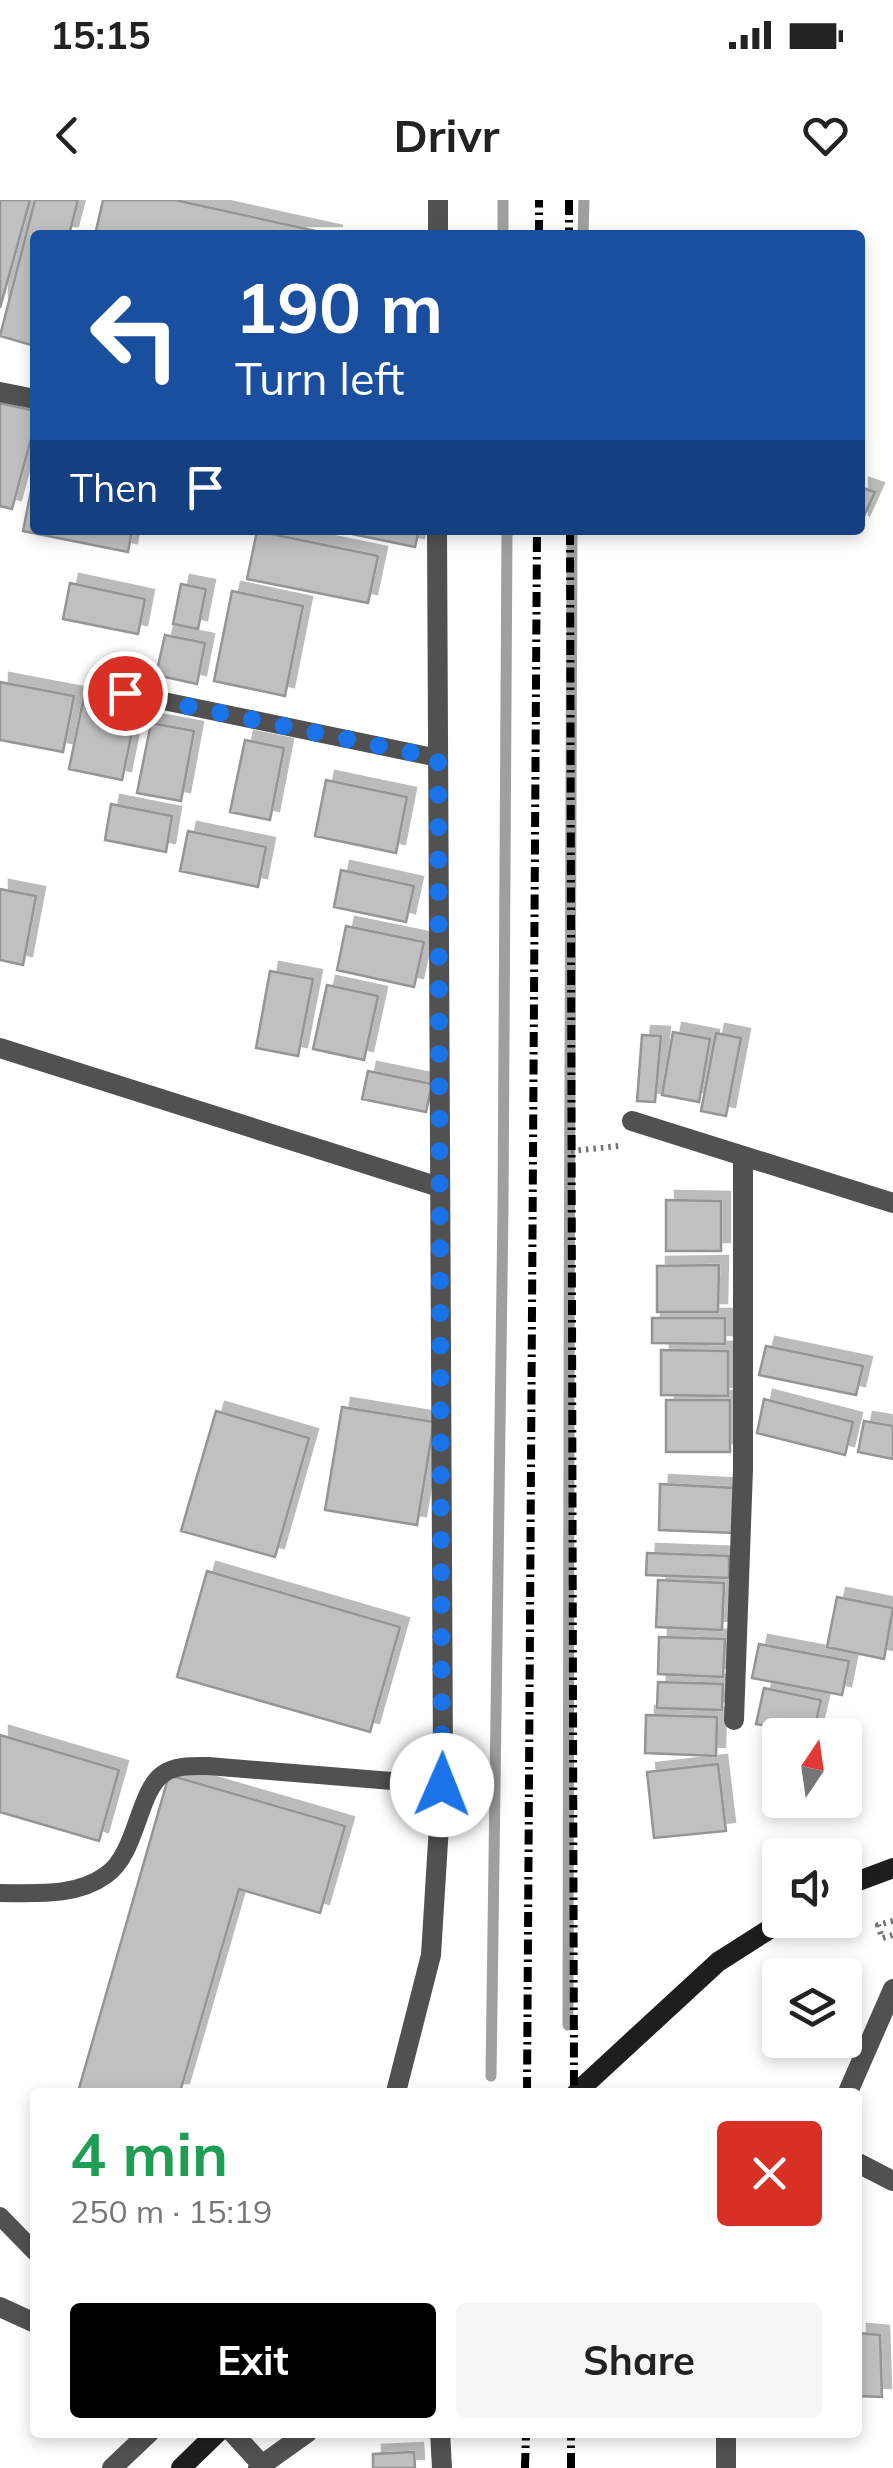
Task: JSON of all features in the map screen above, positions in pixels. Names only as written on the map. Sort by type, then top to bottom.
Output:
[{"type":"main road","points":[[862,1880],[893,1868]]},
{"type":"main road","points":[[581,2088],[718,1962],[762,1934]]},
{"type":"main road","points":[[181,2468],[212,2438]]},
{"type":"street","points":[[438,200],[438,230]]},
{"type":"street","points":[[0,392],[30,398]]},
{"type":"street","points":[[397,2088],[431,1955],[442,1785],[437,535]]},
{"type":"street","points":[[0,1048],[439,1187]]},
{"type":"street","points":[[632,1121],[893,1204]]},
{"type":"street","points":[[734,1720],[743,1469],[743,1158]]},
{"type":"street","points":[[850,2088],[893,1989]]},
{"type":"street","points":[[862,2166],[893,2181]]},
{"type":"street","points":[[0,2308],[30,2320]]},
{"type":"street","points":[[112,2468],[144,2438]]},
{"type":"street","points":[[237,2438],[260,2466],[300,2438]]},
{"type":"street","points":[[440,2438],[442,2468]]},
{"type":"street","points":[[726,2438],[726,2468]]},
{"type":"lane","points":[[125,693],[438,758]]},
{"type":"lane","points":[[0,1893],[55,1893],[107,1875],[122,1858],[153,1786],[162,1774],[176,1769],[208,1766],[442,1785]]},
{"type":"lane","points":[[0,2216],[30,2247]]},
{"type":"path","points":[[571,1151],[624,1146],[632,1121]]},
{"type":"path","points":[[893,1921],[878,1925],[882,1938],[893,1934]]},
{"type":"building","points":[[0,200],[30,200],[0,308]]},
{"type":"building","points":[[35,200],[78,200],[70,230],[30,230],[30,345],[0,336]]},
{"type":"building","points":[[103,200],[175,200],[311,230],[96,230]]},
{"type":"building","points":[[0,403],[30,410],[30,442],[12,509],[0,506]]},
{"type":"building","points":[[865,489],[875,492],[865,514]]},
{"type":"building","points":[[30,495],[30,532],[23,531]]},
{"type":"building","points":[[43,535],[131,535],[128,552]]},
{"type":"building","points":[[256,535],[276,535],[378,556],[368,603],[247,579]]},
{"type":"building","points":[[357,535],[418,535],[415,547]]},
{"type":"building","points":[[70,583],[145,599],[138,634],[63,619]]},
{"type":"building","points":[[181,584],[206,589],[198,629],[173,624]]},
{"type":"building","points":[[232,591],[303,606],[285,696],[214,681]]},
{"type":"building","points":[[165,635],[205,643],[197,684],[156,675]]},
{"type":"building","points":[[0,682],[74,696],[63,752],[0,740]]},
{"type":"building","points":[[84,696],[137,707],[122,780],[69,769]]},
{"type":"building","points":[[151,723],[194,731],[181,801],[137,793]]},
{"type":"building","points":[[245,740],[284,748],[270,820],[230,812]]},
{"type":"building","points":[[326,780],[407,797],[396,853],[315,836]]},
{"type":"building","points":[[111,804],[172,816],[166,852],[105,840]]},
{"type":"building","points":[[188,831],[266,847],[258,887],[180,871]]},
{"type":"building","points":[[341,870],[414,886],[406,922],[334,907]]},
{"type":"building","points":[[0,889],[36,896],[23,965],[0,960]]},
{"type":"building","points":[[346,926],[424,942],[414,987],[337,970]]},
{"type":"building","points":[[270,971],[313,979],[298,1056],[256,1048]]},
{"type":"building","points":[[327,985],[378,996],[364,1060],[313,1049]]},
{"type":"building","points":[[673,1032],[710,1039],[699,1102],[662,1095]]},
{"type":"building","points":[[716,1033],[741,1038],[726,1116],[701,1111]]},
{"type":"building","points":[[642,1035],[661,1036],[655,1102],[637,1101]]},
{"type":"building","points":[[368,1071],[432,1084],[426,1112],[362,1099]]},
{"type":"building","points":[[666,1200],[721,1201],[721,1251],[666,1251]]},
{"type":"building","points":[[719,1265],[718,1312],[657,1312],[657,1266]]},
{"type":"building","points":[[652,1318],[725,1318],[725,1344],[652,1343]]},
{"type":"building","points":[[766,1346],[863,1366],[856,1395],[759,1375]]},
{"type":"building","points":[[661,1350],[728,1351],[728,1396],[661,1395]]},
{"type":"building","points":[[764,1399],[853,1422],[845,1455],[757,1433]]},
{"type":"building","points":[[666,1400],[730,1400],[730,1452],[666,1452]]},
{"type":"building","points":[[342,1407],[434,1422],[417,1525],[325,1510]]},
{"type":"building","points":[[216,1411],[309,1438],[275,1557],[181,1531]]},
{"type":"building","points":[[864,1421],[893,1426],[893,1459],[858,1452]]},
{"type":"building","points":[[660,1484],[735,1488],[734,1533],[659,1530]]},
{"type":"building","points":[[647,1553],[729,1556],[729,1578],[646,1575]]},
{"type":"building","points":[[207,1571],[400,1627],[370,1732],[177,1677]]},
{"type":"building","points":[[658,1580],[724,1583],[722,1630],[656,1627]]},
{"type":"building","points":[[837,1597],[893,1608],[884,1659],[827,1647]]},
{"type":"building","points":[[659,1637],[725,1639],[723,1677],[658,1674]]},
{"type":"building","points":[[759,1644],[849,1661],[842,1695],[752,1678]]},
{"type":"building","points":[[658,1682],[723,1684],[722,1710],[657,1708]]},
{"type":"building","points":[[764,1688],[821,1700],[817,1718],[762,1718],[762,1725],[756,1724]]},
{"type":"building","points":[[646,1715],[717,1717],[716,1756],[645,1753]]},
{"type":"building","points":[[0,1735],[119,1770],[99,1841],[0,1812]]},
{"type":"building","points":[[718,1764],[726,1831],[654,1838],[647,1772]]},
{"type":"building","points":[[169,1775],[345,1826],[320,1913],[239,1889],[181,2088],[79,2088]]},
{"type":"building","points":[[862,2333],[880,2335],[882,2397],[862,2396]]},
{"type":"building","points":[[414,2452],[415,2468],[373,2468],[373,2454]]},
{"type":"waterway","points":[[503,200],[503,230]]},
{"type":"waterway","points":[[583,230],[584,200]]},
{"type":"waterway","points":[[491,2076],[503,1209],[507,535]]},
{"type":"waterway","points":[[568,2025],[572,535]]},
{"type":"railway","points":[[539,200],[539,230]]},
{"type":"railway","points":[[569,200],[569,230]]},
{"type":"railway","points":[[527,2088],[537,535]]},
{"type":"railway","points":[[570,535],[574,2088]]},
{"type":"railway","points":[[525,2468],[526,2438]]},
{"type":"railway","points":[[571,2438],[571,2468]]},
{"type":"route","points":[[125,693],[438,758],[442,1785]]}]
